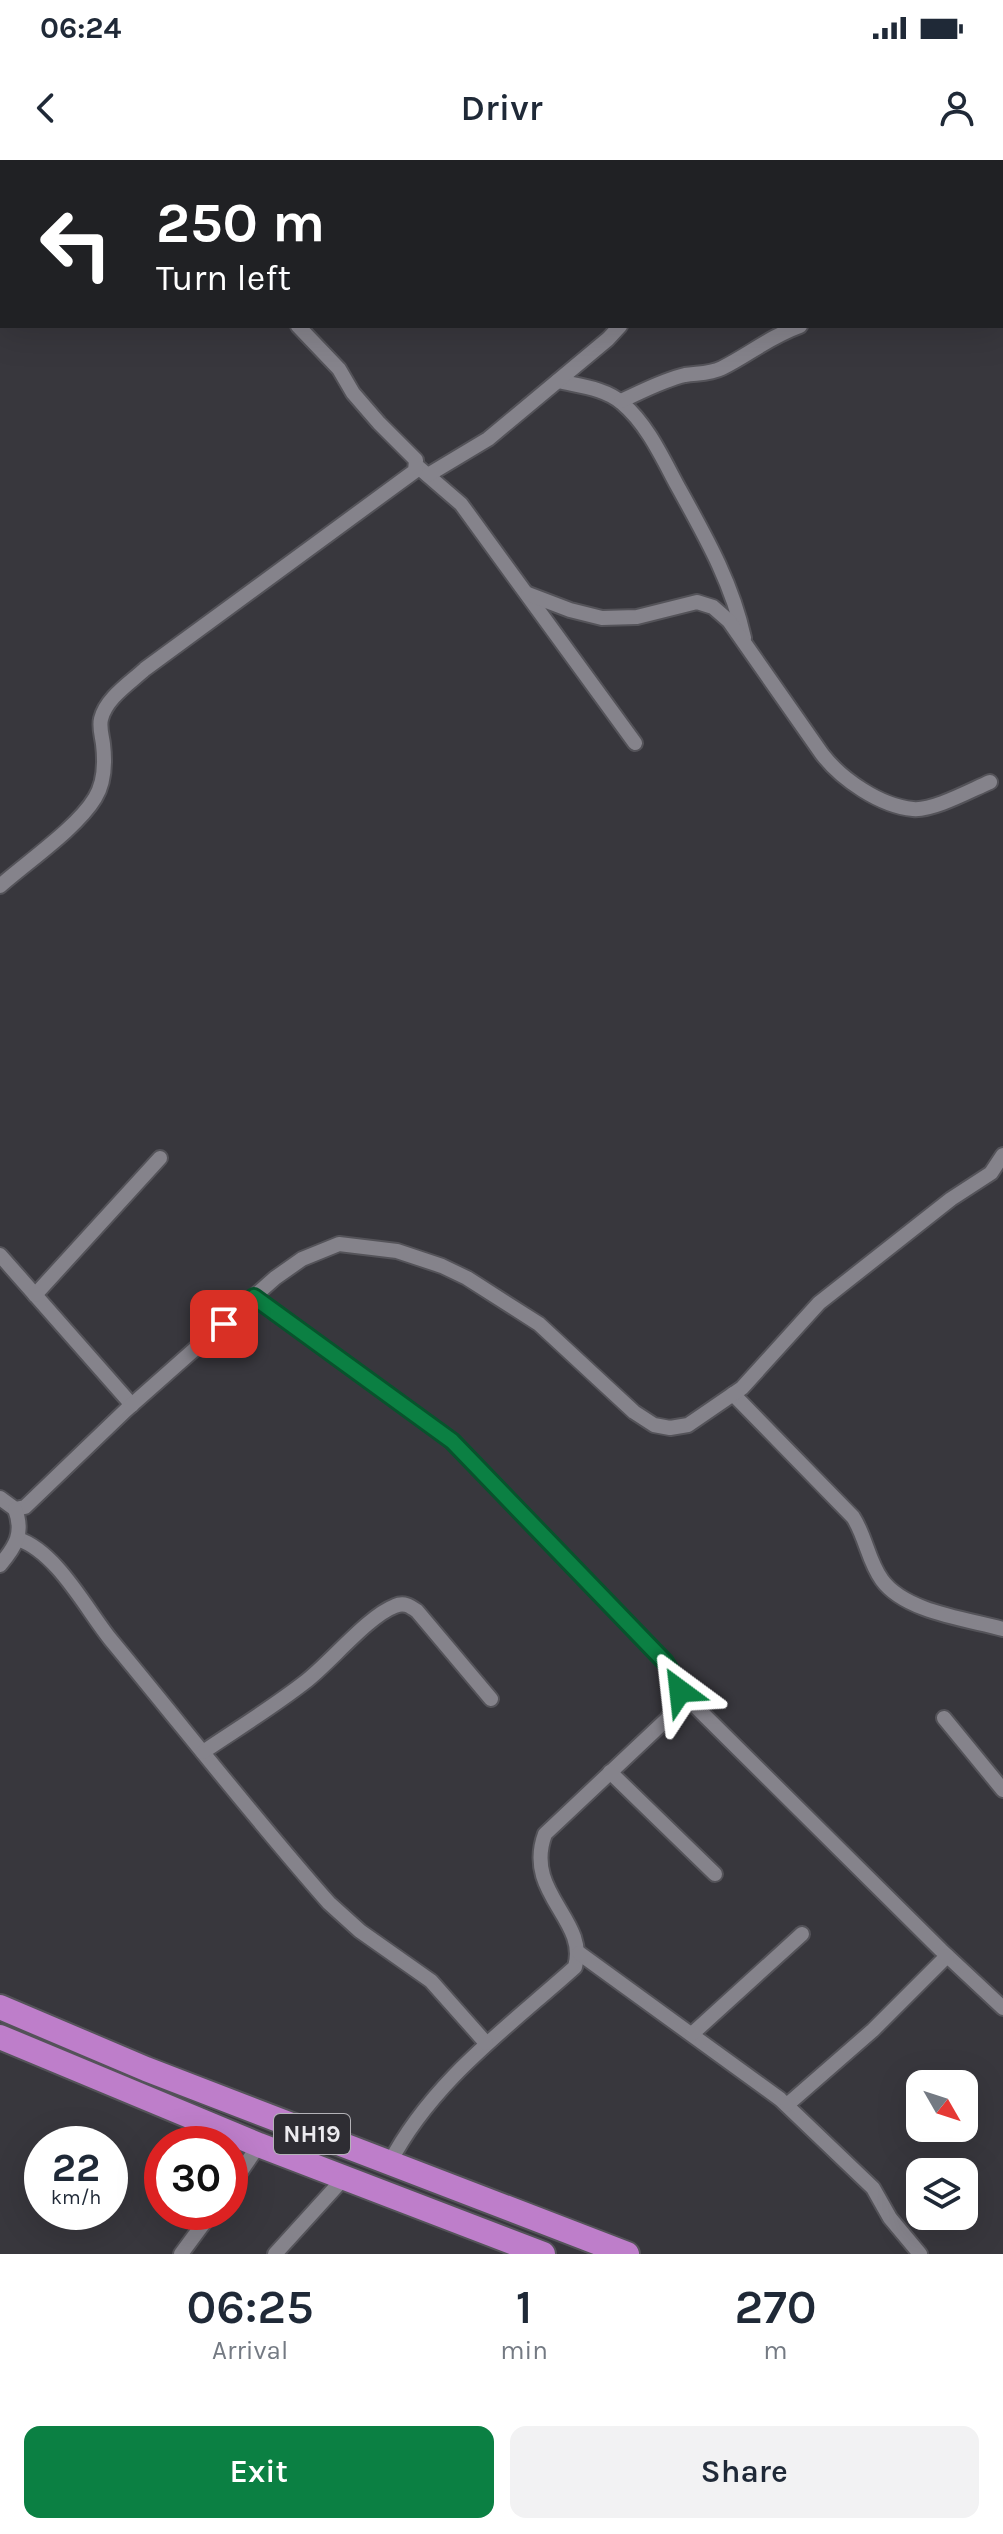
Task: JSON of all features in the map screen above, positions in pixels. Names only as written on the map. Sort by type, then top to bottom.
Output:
[{"type":"highway","name":"NH19","points":[[0,2007],[146,2069],[627,2254]]},
{"type":"highway","name":"NH19","points":[[0,2037],[259,2145],[543,2254]]},
{"type":"street","points":[[300,328],[339,369],[353,393],[422,470],[461,504],[635,743]]},
{"type":"street","points":[[0,886],[75,821],[96,796],[103,776],[104,758],[100,720],[107,706],[122,690],[182,641],[412,475],[488,439],[618,328]]},
{"type":"street","points":[[621,401],[665,381],[724,367],[766,340],[795,328]]},
{"type":"street","points":[[558,381],[600,391],[621,401],[653,441],[715,555],[737,606],[746,647]]},
{"type":"street","points":[[528,594],[602,618],[637,617],[697,602],[713,607],[729,621],[833,769],[870,794],[915,810],[990,782]]},
{"type":"street","points":[[15,1509],[25,1507],[36,1498],[132,1405],[275,1278],[322,1249],[339,1244],[397,1251],[442,1266],[539,1324],[618,1399],[654,1425],[670,1428],[688,1425],[757,1374],[827,1296],[951,1199],[991,1173],[1003,1155]]},
{"type":"street","points":[[35,1295],[160,1158]]},
{"type":"street","points":[[0,1255],[132,1405]]},
{"type":"street","points":[[254,1297],[452,1441],[665,1662],[680,1691],[1003,2008]]},
{"type":"street","points":[[733,1394],[853,1517],[883,1581],[895,1593],[922,1607],[1003,1629]]},
{"type":"street","points":[[0,1498],[15,1509],[21,1525],[18,1539],[0,1565]]},
{"type":"street","points":[[18,1539],[31,1544],[56,1567],[93,1618],[329,1903],[360,1931],[431,1981],[486,2043]]},
{"type":"street","points":[[203,1752],[304,1683],[353,1638],[398,1604],[408,1605],[417,1611],[491,1699]]},
{"type":"street","points":[[389,2164],[404,2135],[434,2095],[486,2043],[575,1967],[579,1953],[577,1942],[545,1885],[540,1868],[539,1851],[545,1834],[667,1719],[676,1706],[680,1691]]},
{"type":"street","points":[[944,1718],[1003,1790]]},
{"type":"street","points":[[610,1772],[715,1874]]},
{"type":"street","points":[[692,2034],[802,1934]]},
{"type":"street","points":[[579,1953],[787,2105],[873,2188],[890,2218],[920,2254]]},
{"type":"street","points":[[787,2105],[873,2030],[947,1956]]},
{"type":"street","points":[[248,2161],[259,2145]]},
{"type":"street","points":[[275,2254],[344,2178]]},
{"type":"street","points":[[181,2254],[199,2230]]},
{"type":"route","points":[[224,1324],[254,1297],[434,1426],[476,1465],[665,1662],[680,1691]]}]
